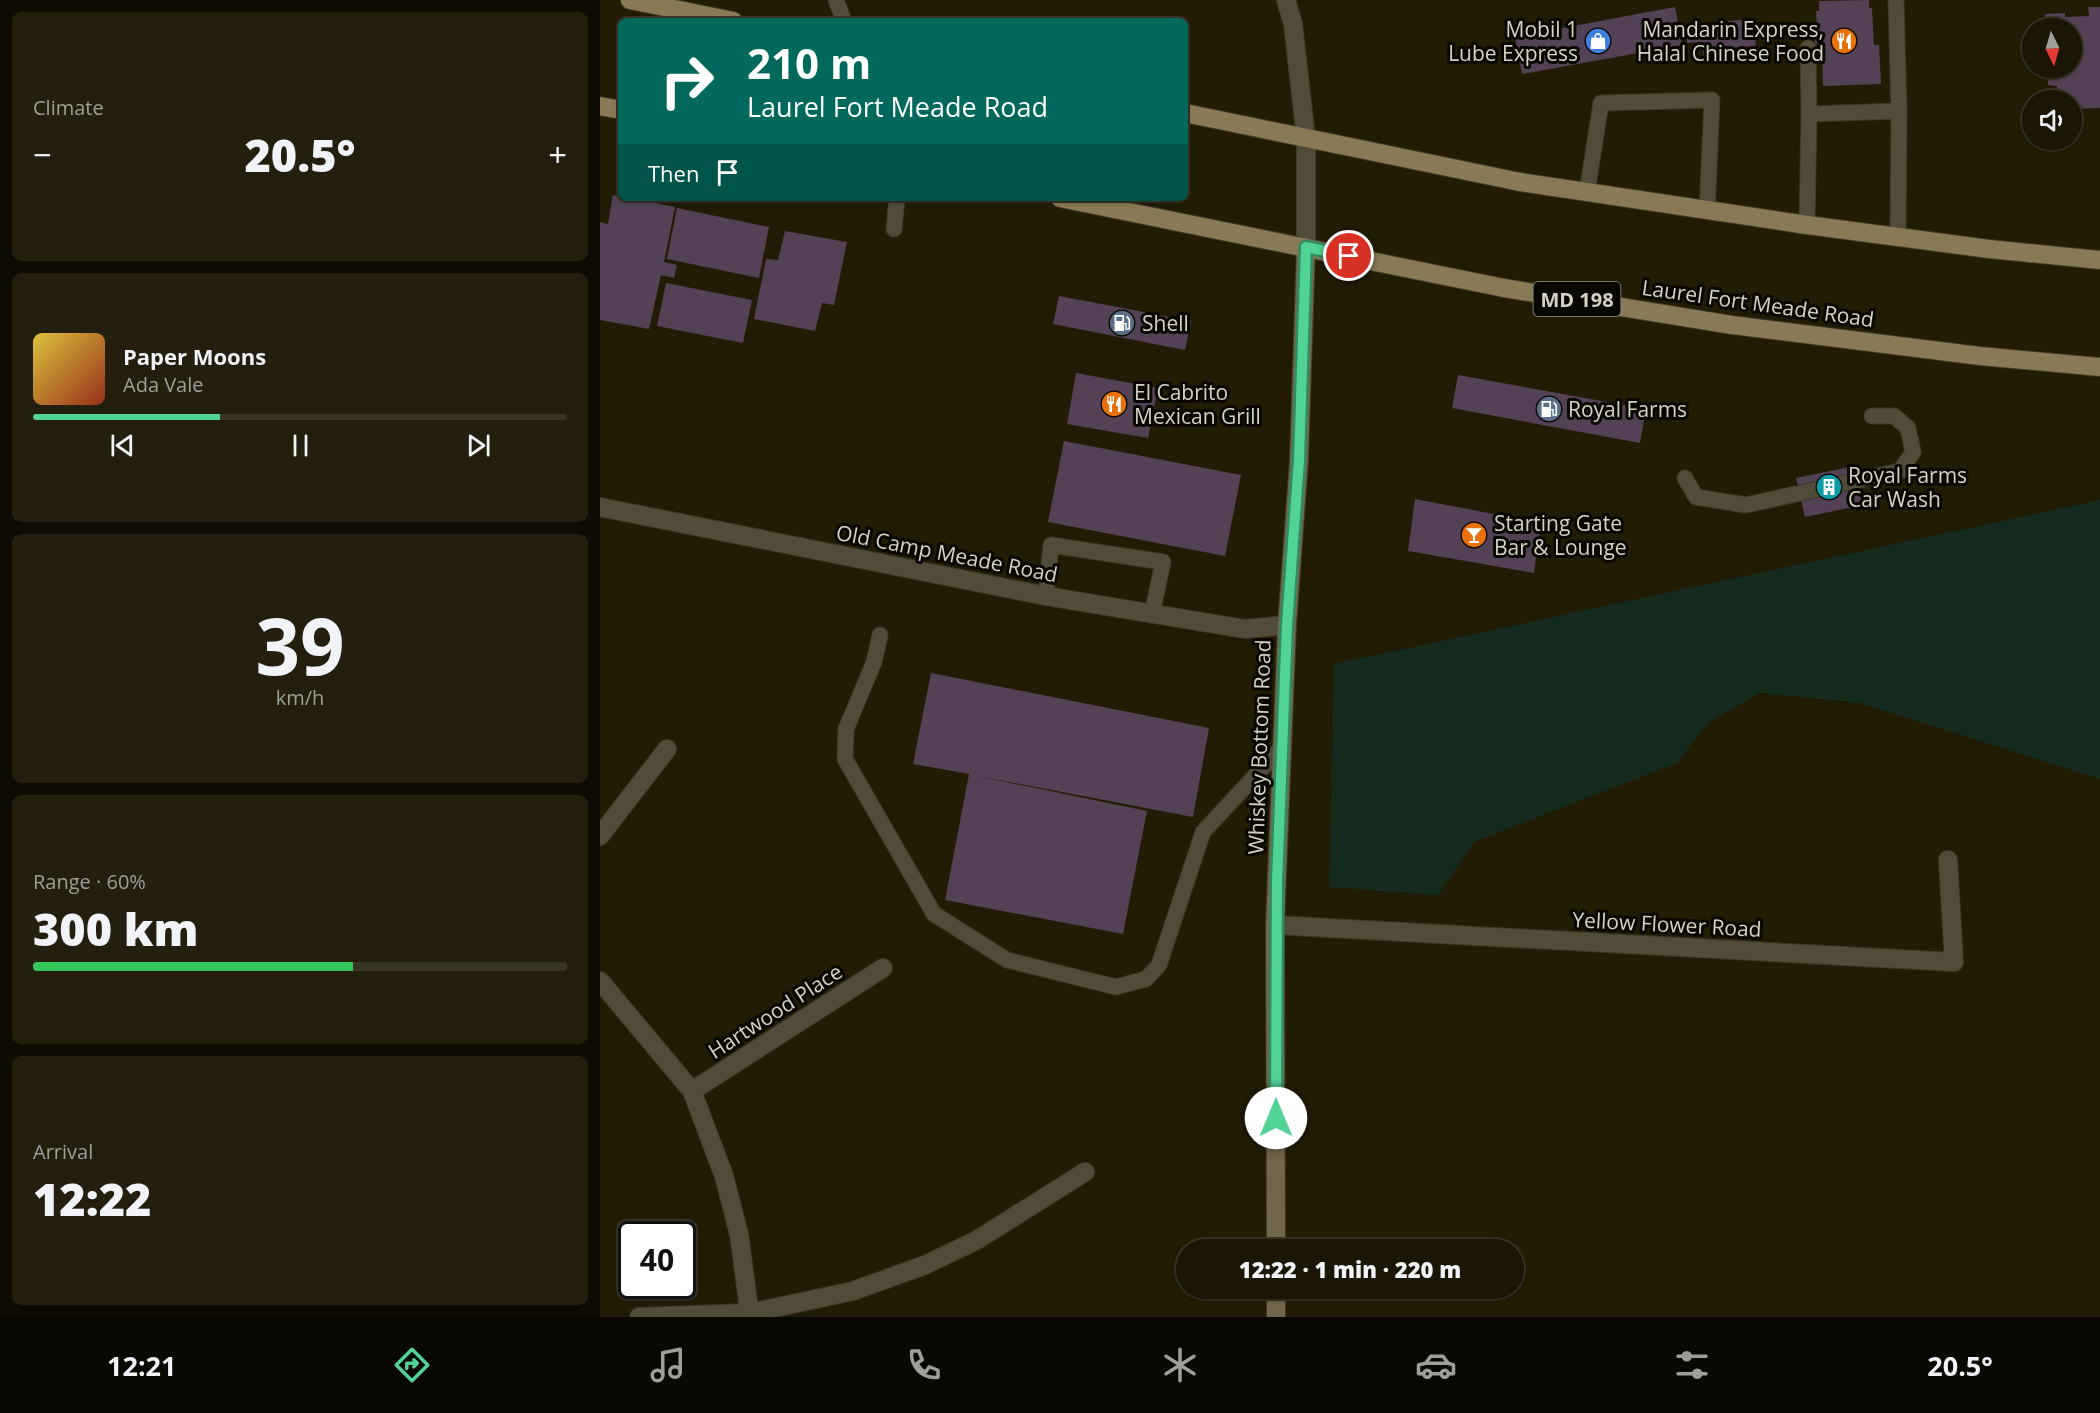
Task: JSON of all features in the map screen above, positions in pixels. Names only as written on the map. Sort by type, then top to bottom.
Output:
[{"type":"main road","points":[[630,0],[667,4],[721,18]]},
{"type":"main road","points":[[600,106],[618,109]]},
{"type":"main road","points":[[1188,114],[1520,182],[1807,225],[1989,249],[2100,260]]},
{"type":"main road","name":"Laurel Fort Meade Road","points":[[1075,201],[1504,288],[1732,325],[1980,356],[2100,367]]},
{"type":"street","points":[[1286,0],[1293,24],[1306,138],[1306,247]]},
{"type":"street","name":"Whiskey Bottom Road","points":[[1276,1239],[1275,925],[1287,625],[1299,460],[1306,247]]},
{"type":"street","name":"Old Camp Meade Road","points":[[600,507],[1046,596],[1245,629],[1287,625]]},
{"type":"street","points":[[600,837],[668,749]]},
{"type":"street","name":"Yellow Flower Road","points":[[1275,925],[1954,962],[1948,860]]},
{"type":"street","name":"Hartwood Place","points":[[692,1091],[883,968]]},
{"type":"street","points":[[600,981],[692,1091],[724,1176],[739,1234],[750,1315]]},
{"type":"street","points":[[639,1317],[750,1315],[853,1291],[925,1265],[977,1240],[1085,1172]]},
{"type":"street","points":[[1276,1299],[1276,1317]]},
{"type":"lane","points":[[836,0],[843,18]]},
{"type":"lane","points":[[1896,0],[1899,111],[1898,237]]},
{"type":"lane","points":[[1807,225],[1808,48]]},
{"type":"lane","points":[[1587,192],[1601,103],[1712,100],[1707,211]]},
{"type":"lane","points":[[1809,114],[1899,111]]},
{"type":"lane","points":[[894,229],[897,201]]},
{"type":"lane","points":[[1685,478],[1696,497],[1746,504],[1900,471],[1914,452],[1908,428],[1894,416],[1872,416]]},
{"type":"lane","points":[[1046,596],[1052,544],[1163,562],[1152,614]]},
{"type":"lane","points":[[880,635],[874,662],[846,729],[845,759],[934,914],[1007,960],[1116,987],[1146,979],[1159,964],[1203,832],[1282,747]]},
{"type":"green space","points":[[2100,500],[2100,779],[1860,703],[1760,693],[1709,722],[1677,763],[1474,842],[1438,895],[1329,887],[1334,664]]},
{"type":"building","name":"Mandarin Express, Halal Chinese Food","points":[[1869,0],[1869,8],[1872,8],[1874,45],[1879,45],[1881,84],[1823,86],[1822,46],[1820,43],[1815,44],[1815,38],[1820,38],[1819,31],[1817,32],[1816,11],[1819,11],[1819,1]]},
{"type":"building","name":"Mobil 1 Lube Express","points":[[1675,7],[1682,45],[1522,74],[1515,37]]},
{"type":"building","points":[[2088,7],[2100,7],[2100,108],[2082,109],[2082,90],[2057,90],[2057,86],[2048,85],[2048,78],[2082,78],[2082,18],[2045,18],[2045,14],[2065,13],[2065,17],[2089,16]]},
{"type":"building","points":[[1753,19],[1756,46],[1728,48],[1729,59],[1704,61],[1702,42],[1687,43],[1686,30],[1729,26],[1728,21]]},
{"type":"building","points":[[613,195],[618,196],[618,201],[644,201],[675,207],[664,262],[677,265],[674,278],[661,275],[649,329],[600,320],[600,222],[608,224]]},
{"type":"building","points":[[677,208],[769,227],[759,278],[667,259]]},
{"type":"building","points":[[785,231],[847,242],[834,305],[822,303],[815,331],[754,319],[766,259],[778,260]]},
{"type":"building","points":[[666,283],[752,300],[743,343],[657,326]]},
{"type":"building","name":"Shell","points":[[1059,296],[1191,321],[1185,350],[1053,324]]},
{"type":"building","points":[[1076,373],[1158,388],[1148,438],[1067,424]]},
{"type":"building","name":"Royal Farms","points":[[1458,375],[1646,409],[1640,443],[1452,408]]},
{"type":"building","points":[[1064,441],[1241,475],[1225,556],[1048,522]]},
{"type":"building","name":"Royal Farms Car Wash","points":[[1855,466],[1863,505],[1805,517],[1796,478]]},
{"type":"building","name":"Starting Gate Bar & Lounge","points":[[1415,499],[1541,523],[1534,573],[1408,551]]},
{"type":"building","points":[[931,673],[1209,728],[1193,817],[972,775],[1147,811],[1123,934],[945,900],[969,774],[913,764]]},
{"type":"place","name":"Mobil 1 Lube Express","points":[[1598,41]]},
{"type":"place","name":"Mandarin Express, Halal Chinese Food","points":[[1844,41]]},
{"type":"place","name":"Shell","points":[[1122,323]]},
{"type":"place","name":"El Cabrito Mexican Grill","points":[[1114,404]]},
{"type":"place","name":"Royal Farms","points":[[1549,409]]},
{"type":"place","name":"Royal Farms Car Wash","points":[[1829,487]]},
{"type":"place","name":"Starting Gate Bar & Lounge","points":[[1474,535]]},
{"type":"route","points":[[1276,1118],[1275,925],[1287,625],[1299,460],[1306,247],[1349,256]]}]
